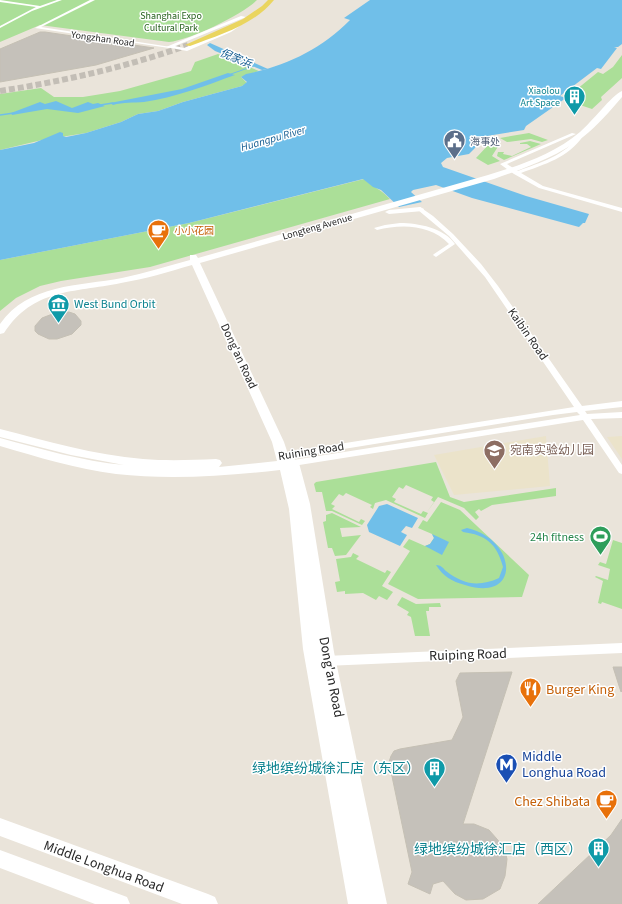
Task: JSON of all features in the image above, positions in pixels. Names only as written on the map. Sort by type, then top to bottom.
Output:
[{"type":"main road","points":[[240,20],[265,0]]},
{"type":"main road","points":[[186,44],[262,10],[271,0]]},
{"type":"street","points":[[0,27],[16,20],[29,11],[45,7],[60,0]]},
{"type":"street","name":"Yongzhan Road","points":[[94,0],[37,28],[169,47]]},
{"type":"street","points":[[0,1],[45,7]]},
{"type":"street","points":[[169,47],[240,20]]},
{"type":"street","name":"Longteng Avenue","points":[[577,135],[622,85]]},
{"type":"street","name":"Longteng Avenue","points":[[0,331],[14,312],[27,302],[42,295],[60,290],[133,278],[289,232],[503,173],[536,161],[577,135],[622,93]]},
{"type":"street","points":[[577,135],[503,164],[541,187],[622,210]]},
{"type":"street","points":[[516,173],[564,152],[573,146],[577,135]]},
{"type":"street","points":[[195,259],[212,260],[384,212],[420,209]]},
{"type":"street","name":"Kaibin Road","points":[[420,209],[449,234],[475,260],[496,287],[622,471]]},
{"type":"street","points":[[377,228],[396,224],[408,224],[422,226],[432,230],[452,244],[436,255]]},
{"type":"street","name":"Longteng Avenue","points":[[0,316],[21,299],[48,288],[126,274],[195,259]]},
{"type":"street","name":"Dong'an Road","points":[[195,259],[287,461],[321,661],[358,904]]},
{"type":"street","name":"Ruining Road","points":[[0,433],[101,458],[141,463],[192,464],[287,461],[579,408],[622,404]]},
{"type":"street","name":"Ruining Road","points":[[0,442],[95,466],[142,472],[190,473],[287,461],[586,417],[622,415]]},
{"type":"street","name":"Ruiping Road","points":[[321,661],[622,648]]},
{"type":"street","name":"Dong'an Road","points":[[321,661],[376,904]]},
{"type":"street","name":"Middle Longhua Road","points":[[0,827],[208,904]]},
{"type":"street","points":[[0,859],[120,904]]},
{"type":"shaded area","name":"宛南实验幼儿园","points":[[546,436],[550,486],[454,495],[434,455]]},
{"type":"shaded area","points":[[622,436],[622,459],[607,437]]},
{"type":"green space","name":"Shanghai Expo Cultural Park","points":[[0,0],[257,0],[240,13],[215,26],[190,37],[169,42],[40,25],[0,42]]},
{"type":"green space","name":"Shanghai Expo Cultural Park","points":[[218,54],[259,71],[241,77],[247,83],[242,86],[183,102],[158,111],[138,114],[121,122],[86,133],[42,140],[0,150],[0,94],[41,88],[54,97],[83,97],[120,91],[191,71],[195,62]]},
{"type":"green space","points":[[622,55],[622,78],[601,97],[602,100],[592,109],[574,103],[577,100],[566,98],[598,72],[603,74],[613,67]]},
{"type":"green space","points":[[529,133],[548,140],[542,142],[531,139],[507,142],[500,138]]},
{"type":"green space","points":[[530,141],[541,144],[504,160],[497,156],[498,152],[504,152],[503,154],[512,156],[531,147],[527,144],[520,144]]},
{"type":"green space","points":[[491,142],[499,145],[492,156],[500,161],[488,165],[476,158]]},
{"type":"green space","points":[[364,179],[390,199],[150,267],[61,281],[40,286],[16,298],[0,311],[0,260],[189,223]]},
{"type":"green space","points":[[436,462],[450,497],[464,502],[556,488],[556,496],[492,505],[481,511],[479,509],[475,512],[479,517],[476,520],[464,508],[438,497],[427,512],[434,502],[431,500],[433,497],[406,485],[403,489],[399,487],[392,497],[396,499],[394,502],[421,514],[423,511],[428,513],[425,518],[386,500],[375,503],[373,509],[370,507],[372,505],[346,493],[343,496],[339,494],[331,504],[335,506],[332,509],[359,522],[361,519],[365,521],[362,525],[332,511],[326,511],[322,492],[316,492],[314,484],[316,482]]},
{"type":"green space","points":[[441,502],[460,510],[529,575],[522,597],[418,599],[388,584],[410,551],[403,547],[409,539],[425,546],[430,544],[434,538],[432,534],[418,528],[423,520],[427,522]]},
{"type":"green space","points":[[332,513],[361,527],[340,528],[342,537],[361,535],[346,555],[335,556],[332,548],[328,548],[323,522],[326,521],[326,515]]},
{"type":"green space","points":[[613,540],[622,543],[622,609],[602,602],[601,604],[598,603],[603,581],[595,577],[608,580],[610,569],[598,565],[600,562],[606,564]]},
{"type":"green space","points":[[353,553],[359,556],[356,559],[385,573],[387,570],[391,572],[382,586],[393,592],[387,600],[379,596],[376,600],[363,593],[345,594],[345,591],[337,592],[335,582],[340,581],[336,559],[351,557]]},
{"type":"green space","points":[[402,597],[416,604],[440,603],[441,607],[429,607],[429,611],[426,611],[430,636],[415,636],[411,617],[407,615],[409,612],[397,605]]},
{"type":"water","name":"Huangpu River","points":[[370,0],[622,0],[622,44],[618,47],[614,47],[617,48],[601,69],[597,68],[560,96],[566,98],[526,126],[524,130],[487,136],[469,154],[447,158],[441,163],[443,167],[526,196],[589,214],[585,223],[579,227],[472,198],[436,185],[413,190],[411,192],[422,202],[399,207],[381,190],[373,187],[363,179],[189,223],[0,260],[0,150],[34,143],[60,132],[66,137],[86,133],[121,122],[138,114],[158,111],[183,102],[242,86],[247,82],[241,77],[246,74],[261,71],[289,61],[327,40],[350,20],[344,18]]},
{"type":"water","points":[[228,73],[235,75],[167,98],[113,105],[110,103],[182,89]]},
{"type":"water","points":[[56,101],[72,108],[88,102],[93,104],[98,103],[105,106],[78,113],[47,109],[12,115],[11,113],[40,102],[45,104]]},
{"type":"water","points":[[387,504],[418,518],[412,528],[406,526],[401,532],[407,535],[400,546],[369,532],[367,525],[379,506]]},
{"type":"water","points":[[467,528],[484,534],[496,544],[503,556],[506,567],[504,578],[496,585],[484,588],[465,585],[445,576],[436,565],[441,566],[453,576],[465,582],[485,583],[499,578],[503,567],[501,559],[494,547],[484,538],[471,533],[463,532],[461,530]]},
{"type":"water","points":[[432,534],[449,542],[442,555],[425,546],[430,544],[434,538]]},
{"type":"building","points":[[40,32],[154,48],[96,65],[0,82],[0,49]]},
{"type":"building","name":"West Bund Orbit","points":[[69,312],[75,314],[81,321],[81,325],[72,334],[57,339],[49,339],[35,331],[35,326],[42,318],[55,313]]},
{"type":"building","points":[[613,667],[622,667],[621,692]]},
{"type":"building","name":"绿地缤纷城徐汇店（东区）","points":[[512,672],[463,824],[474,824],[489,830],[504,847],[507,859],[505,876],[500,889],[483,899],[466,900],[455,894],[443,881],[433,884],[430,894],[408,884],[412,872],[389,762],[391,756],[394,751],[400,749],[452,740],[463,717],[456,681],[460,673]]},
{"type":"building","name":"绿地缤纷城徐汇店（西区）","points":[[622,819],[622,904],[538,904],[611,835]]},
{"type":"waterway","name":"倪家浜","points":[[210,45],[217,50],[264,69]]},
{"type":"waterway","points":[[228,75],[254,66]]},
{"type":"waterway","points":[[100,105],[113,103]]},
{"type":"waterway","points":[[0,115],[14,113]]},
{"type":"tunnel","points":[[0,91],[48,83],[119,67],[188,45]]},
{"type":"place","name":"Xiaolou Art Space","points":[[575,116]]},
{"type":"place","name":"海事处","points":[[454,160]]},
{"type":"place","name":"小小花园","points":[[158,250]]},
{"type":"place","name":"West Bund Orbit","points":[[59,324]]},
{"type":"place","name":"宛南实验幼儿园","points":[[495,470]]},
{"type":"place","name":"24h fitness","points":[[600,556]]},
{"type":"place","name":"Burger King","points":[[530,708]]},
{"type":"place","name":"Middle Longhua Road","points":[[507,784]]},
{"type":"place","name":"绿地缤纷城徐汇店（东区）","points":[[435,788]]},
{"type":"place","name":"Chez Shibata","points":[[606,820]]},
{"type":"place","name":"绿地缤纷城徐汇店（西区）","points":[[598,868]]}]
